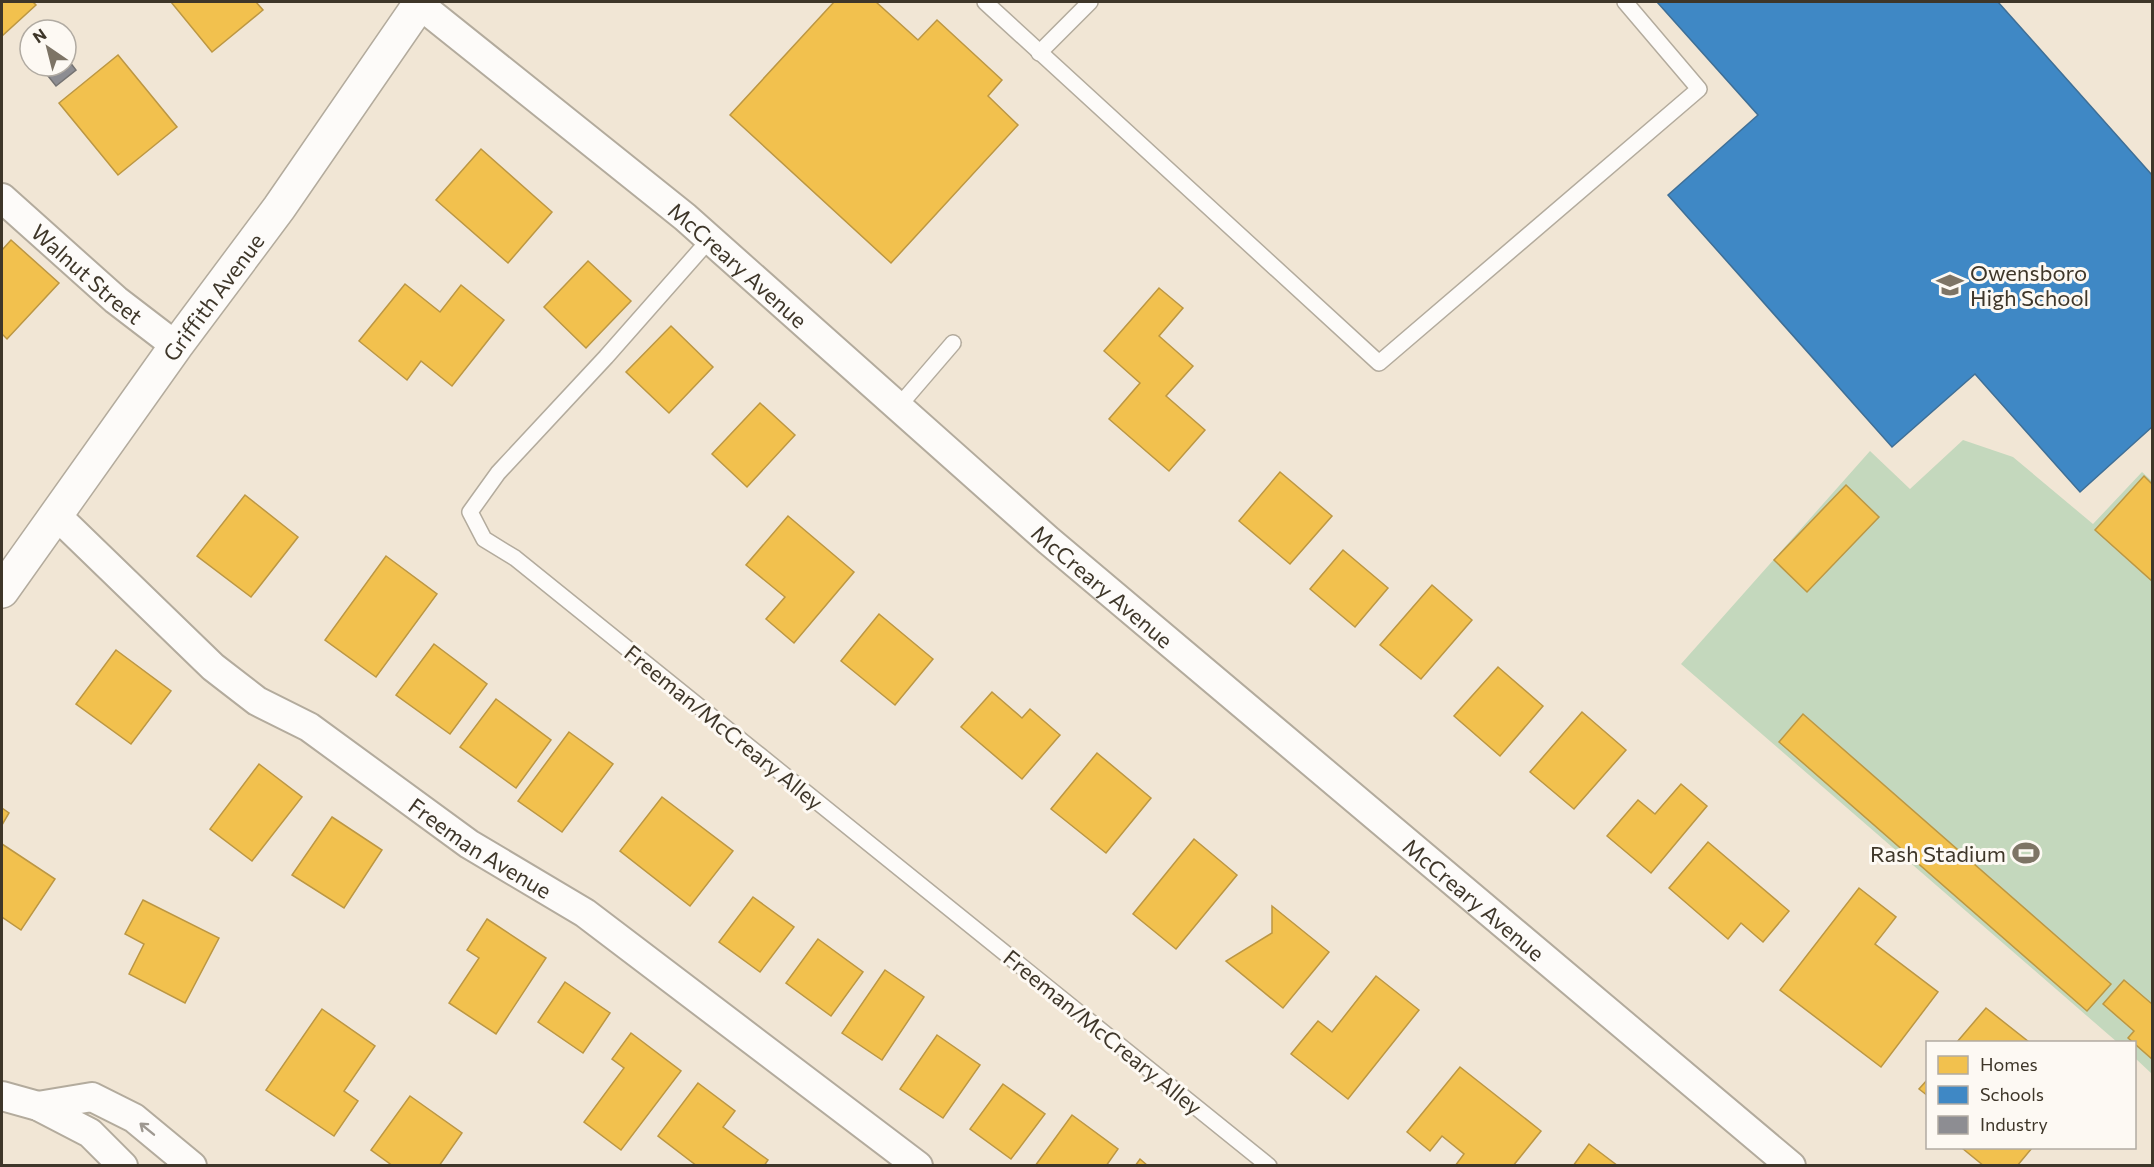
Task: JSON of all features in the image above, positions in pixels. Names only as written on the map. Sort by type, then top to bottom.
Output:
[{"type":"street","name":"McCreary Avenue","points":[[420,3],[685,217],[1048,540],[1791,1166]]},
{"type":"street","name":"Griffith Avenue","points":[[2,591],[176,346],[279,208],[420,3]]},
{"type":"street","name":"Walnut Street","points":[[2,198],[116,300],[176,346]]},
{"type":"street","name":"Freeman Avenue","points":[[56,515],[213,667],[257,701],[309,727],[469,844],[585,913],[918,1166]]},
{"type":"street","points":[[2,1096],[38,1106],[90,1133],[123,1166]]},
{"type":"street","points":[[38,1106],[92,1097],[134,1118],[192,1166]]},
{"type":"lane","points":[[985,2],[1379,363],[1699,89],[1624,2]]},
{"type":"lane","points":[[1039,53],[1090,2]]},
{"type":"lane","name":"Freeman/McCreary Alley","points":[[710,239],[606,357],[498,473],[470,512],[484,538],[515,558],[1269,1166]]},
{"type":"lane","points":[[898,407],[953,343]]},
{"type":"green space","name":"Rash Stadium","points":[[1963,440],[2013,457],[2093,524],[2142,472],[2152,481],[2152,1074],[2136,1059],[2136,1041],[2116,1041],[1681,664],[1870,451],[1910,489]]},
{"type":"building: Homes","points":[[2,2],[33,2],[36,5],[22,18],[18,18],[18,21],[2,36]]},
{"type":"building: Homes","points":[[171,2],[256,2],[263,10],[212,52]]},
{"type":"building: Homes","points":[[834,2],[876,2],[918,40],[937,20],[1002,80],[988,96],[1018,125],[891,263],[730,115]]},
{"type":"building: Homes","points":[[118,55],[177,127],[118,175],[59,103]]},
{"type":"building: Homes","points":[[481,149],[552,212],[508,263],[436,200]]},
{"type":"building: Homes","points":[[11,240],[59,283],[7,339],[2,334],[2,250]]},
{"type":"building: Homes","points":[[588,261],[631,301],[586,348],[544,307]]},
{"type":"building: Homes","points":[[405,284],[440,312],[461,285],[504,320],[452,386],[421,361],[407,380],[359,341]]},
{"type":"building: Homes","points":[[1159,288],[1183,308],[1159,336],[1193,366],[1166,396],[1205,430],[1169,471],[1109,419],[1140,383],[1104,351]]},
{"type":"building: Homes","points":[[671,326],[713,367],[669,413],[626,372]]},
{"type":"building: Homes","points":[[760,403],[795,435],[747,487],[712,454]]},
{"type":"building: Homes","points":[[1280,472],[1332,516],[1290,564],[1239,521]]},
{"type":"building: Homes","points":[[2144,476],[2152,484],[2152,581],[2095,530]]},
{"type":"building: Homes","points":[[1846,485],[1879,517],[1807,592],[1774,560]]},
{"type":"building: Homes","points":[[245,495],[298,537],[251,597],[197,556]]},
{"type":"building: Homes","points":[[788,516],[854,572],[794,643],[766,619],[785,597],[746,565]]},
{"type":"building: Homes","points":[[1343,550],[1388,588],[1355,627],[1310,589]]},
{"type":"building: Homes","points":[[386,556],[437,594],[376,677],[325,640]]},
{"type":"building: Homes","points":[[1432,585],[1472,620],[1421,679],[1380,645]]},
{"type":"building: Homes","points":[[879,614],[933,659],[895,705],[841,661]]},
{"type":"building: Homes","points":[[434,644],[487,684],[450,734],[396,695]]},
{"type":"building: Homes","points":[[116,650],[171,691],[131,744],[76,704]]},
{"type":"building: Homes","points":[[1498,667],[1543,706],[1500,756],[1454,716]]},
{"type":"building: Homes","points":[[992,692],[1022,718],[1030,709],[1060,735],[1022,779],[961,727]]},
{"type":"building: Homes","points":[[496,699],[551,740],[516,788],[460,747]]},
{"type":"building: Homes","points":[[1582,712],[1626,750],[1574,809],[1530,772]]},
{"type":"building: Homes","points":[[1803,714],[2111,984],[2087,1011],[1779,742]]},
{"type":"building: Homes","points":[[569,732],[613,764],[562,832],[518,801]]},
{"type":"building: Homes","points":[[1097,753],[1151,798],[1106,853],[1051,809]]},
{"type":"building: Homes","points":[[259,764],[302,797],[252,861],[210,829]]},
{"type":"building: Homes","points":[[1681,784],[1707,806],[1651,873],[1607,836],[1638,800],[1655,814]]},
{"type":"building: Homes","points":[[662,797],[733,851],[690,906],[620,851]]},
{"type":"building: Homes","points":[[2,808],[9,813],[2,825]]},
{"type":"building: Homes","points":[[332,817],[382,850],[344,908],[292,875]]},
{"type":"building: Homes","points":[[1194,839],[1237,875],[1176,949],[1133,914]]},
{"type":"building: Homes","points":[[1708,842],[1789,911],[1763,942],[1741,923],[1728,939],[1669,888]]},
{"type":"building: Homes","points":[[2,844],[55,879],[21,930],[2,917]]},
{"type":"building: Homes","points":[[1859,888],[1896,917],[1875,944],[1938,992],[1881,1067],[1780,990]]},
{"type":"building: Homes","points":[[753,897],[794,927],[760,972],[719,942]]},
{"type":"building: Homes","points":[[143,900],[219,938],[185,1003],[129,974],[144,944],[125,934]]},
{"type":"building: Homes","points":[[1272,906],[1329,952],[1283,1008],[1226,961],[1272,933]]},
{"type":"building: Homes","points":[[487,919],[546,958],[496,1034],[449,1003],[479,958],[467,950]]},
{"type":"building: Homes","points":[[818,939],[863,972],[831,1016],[786,983]]},
{"type":"building: Homes","points":[[885,970],[924,997],[882,1060],[842,1033]]},
{"type":"building: Homes","points":[[1376,976],[1419,1010],[1348,1099],[1291,1054],[1318,1021],[1332,1032]]},
{"type":"building: Homes","points":[[2124,980],[2152,1004],[2152,1059],[2136,1045],[2136,1041],[2128,1038],[2134,1031],[2103,1004]]},
{"type":"building: Homes","points":[[565,982],[610,1013],[583,1053],[538,1022]]},
{"type":"building: Homes","points":[[1986,1008],[2028,1041],[1958,1041]]},
{"type":"building: Homes","points":[[322,1009],[375,1046],[344,1091],[358,1101],[334,1136],[266,1090]]},
{"type":"building: Homes","points":[[631,1033],[681,1071],[621,1150],[584,1122],[624,1068],[612,1059]]},
{"type":"building: Homes","points":[[937,1035],[980,1065],[943,1118],[900,1089]]},
{"type":"building: Homes","points":[[1460,1067],[1541,1131],[1513,1166],[1455,1166],[1464,1154],[1442,1136],[1430,1151],[1407,1132]]},
{"type":"building: Homes","points":[[1926,1081],[1926,1094],[1919,1089]]},
{"type":"building: Homes","points":[[698,1083],[735,1111],[723,1127],[768,1160],[764,1166],[697,1166],[658,1136]]},
{"type":"building: Homes","points":[[1003,1084],[1045,1114],[1011,1159],[970,1129]]},
{"type":"building: Homes","points":[[410,1096],[462,1133],[439,1166],[393,1166],[371,1150]]},
{"type":"building: Homes","points":[[1072,1115],[1118,1149],[1106,1166],[1035,1166]]},
{"type":"building: Homes","points":[[1589,1144],[1618,1166],[1573,1166]]},
{"type":"building: Homes","points":[[1963,1149],[2031,1149],[2017,1166],[1984,1166]]},
{"type":"building: Homes","points":[[1140,1159],[1148,1166],[1135,1166]]},
{"type":"building: Schools","name":"Owensboro High School","points":[[1657,2],[1998,2],[2152,175],[2152,427],[2080,492],[1975,374],[1892,447],[1668,195],[1758,115]]},
{"type":"building: Industry","points":[[50,78],[66,78],[56,86]]},
{"type":"place","name":"Owensboro High School","points":[[1950,285]]},
{"type":"place","name":"Rash Stadium","points":[[2026,853]]}]
